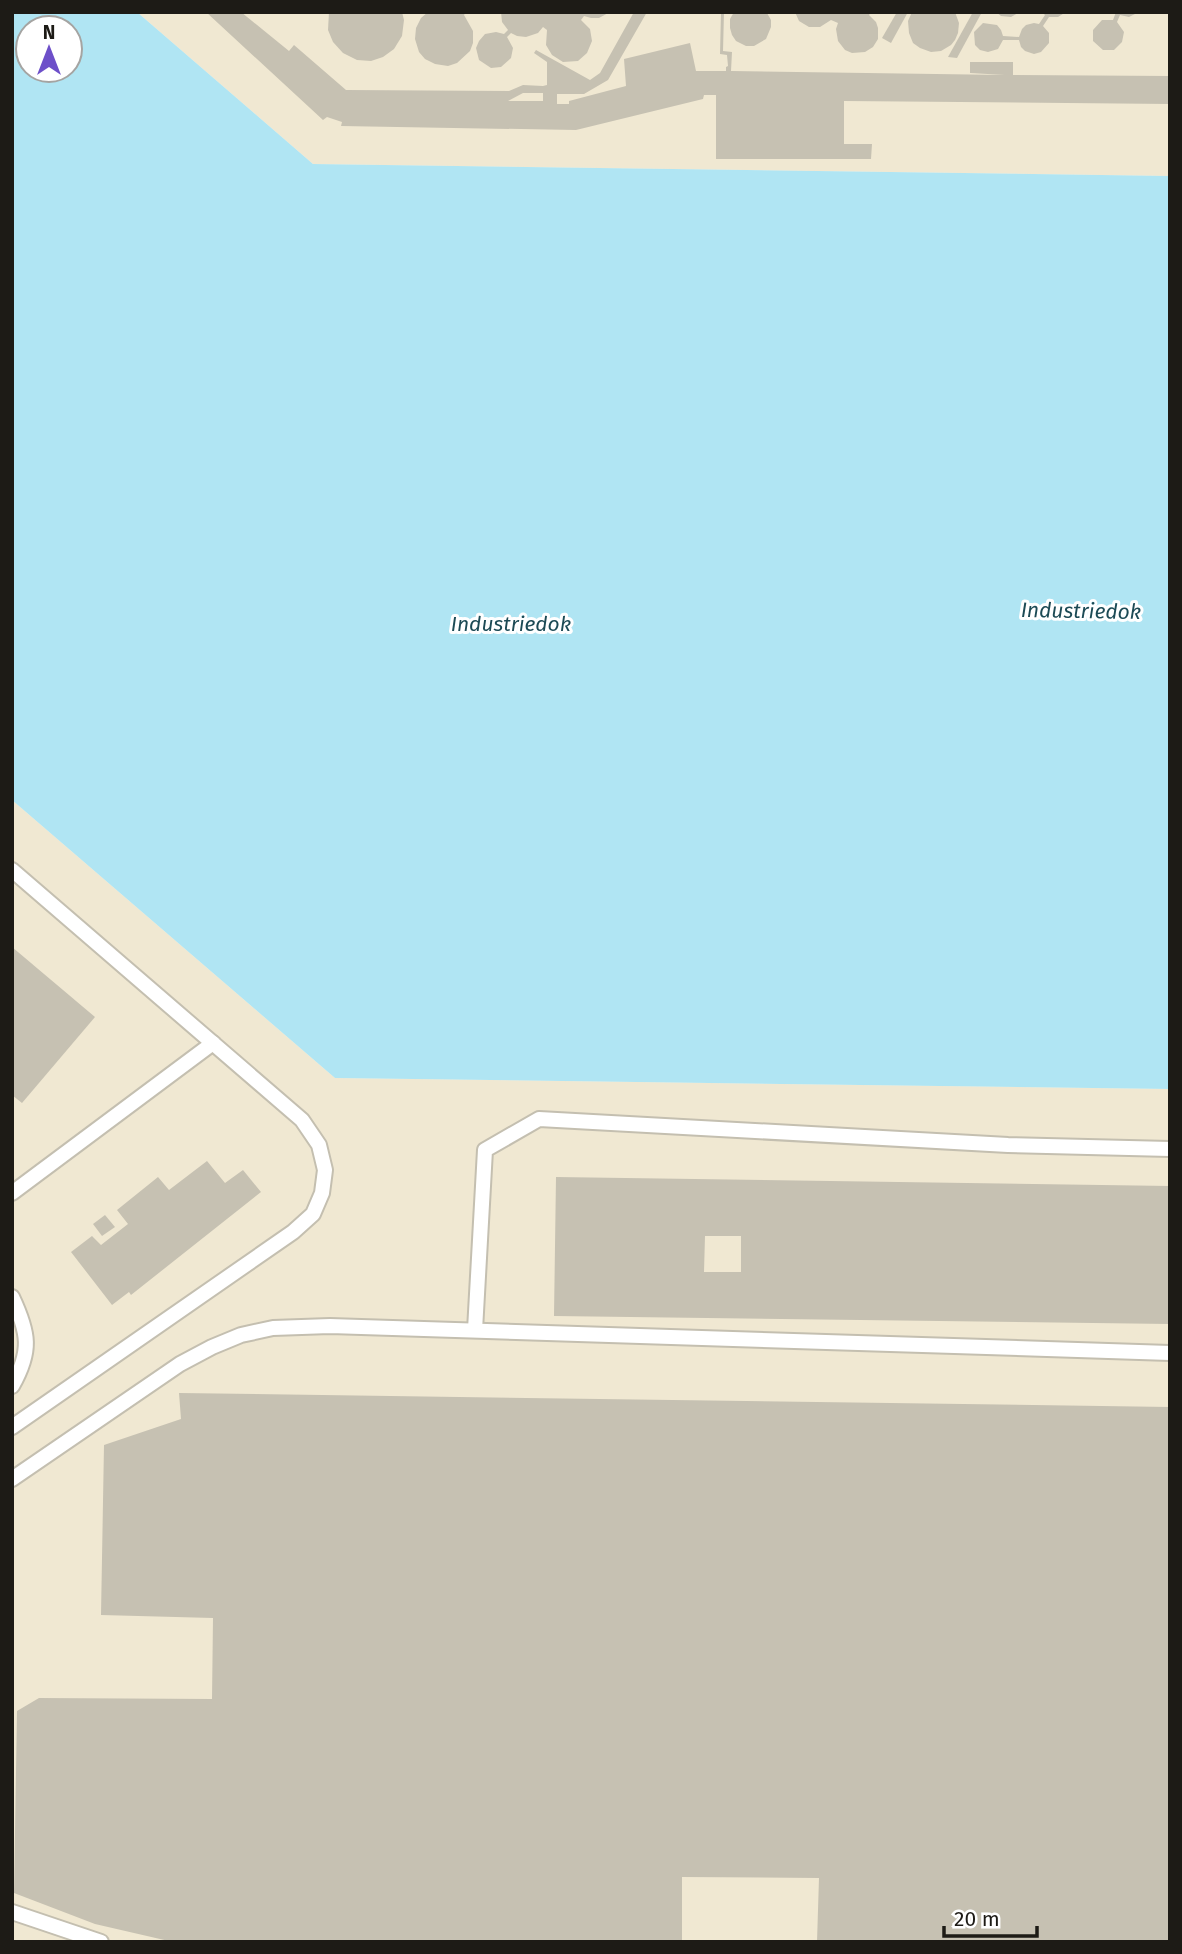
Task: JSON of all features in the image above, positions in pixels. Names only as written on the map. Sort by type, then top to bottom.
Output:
[{"type":"lane","points":[[12,870],[302,1121],[319,1145],[326,1170],[322,1193],[313,1214],[293,1232],[12,1427]]},
{"type":"lane","points":[[12,1194],[212,1043]]},
{"type":"lane","points":[[475,1331],[485,1150],[539,1119],[981,1144],[1170,1149]]},
{"type":"lane","points":[[12,1297],[23,1321],[27,1344],[23,1367],[12,1386]]},
{"type":"lane","points":[[12,1479],[180,1364],[242,1335],[273,1328],[330,1326],[1170,1353]]},
{"type":"lane","points":[[12,1912],[101,1942]]},
{"type":"shaded area","points":[[137,12],[1170,12],[1170,176],[313,164]]},
{"type":"shaded area","points":[[12,800],[335,1078],[1170,1089],[1170,1942],[12,1942]]},
{"type":"water","name":"Industriedok","points":[[12,12],[137,12],[313,164],[1170,176],[1170,1089],[335,1078],[12,800]]},
{"type":"building","points":[[206,12],[241,12],[289,51],[294,45],[346,90],[509,91],[523,85],[547,85],[547,62],[534,53],[536,50],[590,80],[600,73],[634,12],[647,12],[608,80],[584,94],[557,94],[557,104],[569,104],[569,101],[626,86],[624,59],[690,43],[696,71],[726,71],[727,55],[720,54],[721,12],[724,12],[723,51],[732,52],[731,71],[1005,75],[970,73],[970,62],[1013,62],[1013,75],[1170,76],[1170,104],[844,101],[844,144],[872,144],[871,159],[716,159],[716,95],[704,95],[703,99],[576,130],[341,126],[342,122],[327,117],[323,120]],"holes":[[[523,93],[543,93],[543,101],[508,101]]]},
{"type":"building","points":[[329,12],[402,12],[402,36],[394,49],[383,57],[371,61],[357,60],[343,53],[333,42],[328,30]]},
{"type":"building","points":[[428,12],[466,12],[464,15],[473,31],[473,43],[470,51],[457,63],[448,66],[435,64],[419,52],[415,39],[416,28]]},
{"type":"building","points":[[501,12],[610,12],[599,18],[584,16],[581,20],[590,29],[592,41],[587,53],[578,61],[563,62],[552,55],[546,45],[547,30],[543,27],[538,33],[526,37],[511,33],[507,37],[513,48],[511,58],[501,67],[491,68],[479,60],[476,48],[485,34],[504,34],[508,30],[502,22]]},
{"type":"building","points":[[734,12],[767,13],[771,27],[766,39],[754,46],[746,46],[736,41],[730,28],[730,19]]},
{"type":"building","points":[[795,12],[871,12],[869,15],[878,28],[878,39],[873,47],[865,52],[852,53],[845,50],[838,41],[838,23],[831,20],[820,27],[809,27],[799,21]]},
{"type":"building","points":[[897,12],[908,12],[891,43],[882,38]]},
{"type":"building","points":[[912,12],[955,12],[959,23],[955,40],[941,51],[931,52],[920,48],[913,43],[909,33],[908,21]]},
{"type":"building","points":[[973,12],[982,12],[957,58],[948,57]]},
{"type":"building","points":[[996,12],[1020,12],[1011,17],[1001,16]]},
{"type":"building","points":[[1042,12],[1066,12],[1058,17],[1049,17],[1043,26],[1049,33],[1049,43],[1041,52],[1034,54],[1025,51],[1019,40],[1003,40],[998,49],[988,52],[975,45],[974,32],[983,23],[997,25],[1003,36],[1019,37],[1026,25],[1039,24],[1045,15]]},
{"type":"building","points":[[1116,12],[1139,12],[1129,17],[1120,15],[1117,22],[1124,32],[1122,42],[1114,50],[1103,50],[1093,41],[1093,30],[1102,20],[1113,20]]},
{"type":"building","points":[[12,947],[95,1017],[22,1103],[12,1095]]},
{"type":"building","points":[[207,1161],[225,1183],[243,1170],[261,1192],[131,1295],[129,1292],[112,1305],[71,1252],[92,1236],[101,1245],[128,1224],[117,1210],[158,1177],[169,1190]]},
{"type":"building","points":[[556,1177],[1170,1186],[1170,1324],[554,1316]],"holes":[[[705,1236],[741,1236],[741,1272],[704,1272]]]},
{"type":"building","points":[[105,1215],[115,1227],[102,1236],[93,1224]]},
{"type":"building","points":[[179,1393],[1170,1407],[1170,1942],[817,1942],[819,1878],[682,1877],[682,1942],[173,1942],[95,1924],[14,1893],[17,1711],[39,1698],[212,1699],[213,1618],[101,1615],[104,1445],[181,1419]]}]
